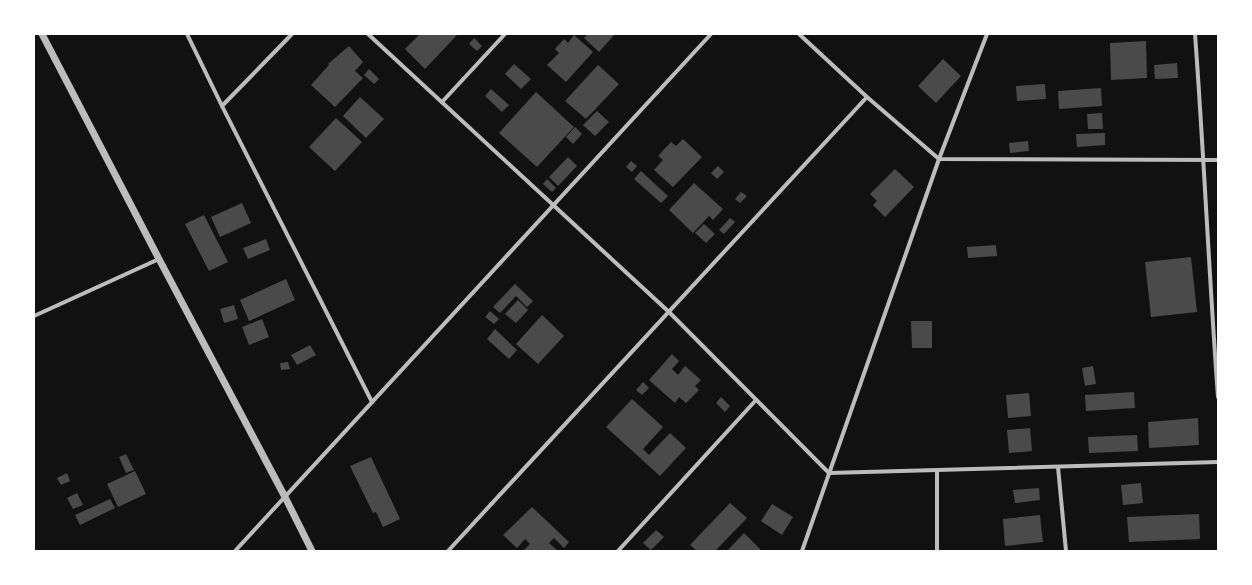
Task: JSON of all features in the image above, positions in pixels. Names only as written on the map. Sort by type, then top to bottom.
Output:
[{"type":"street","points":[[42,34],[312,551]]},
{"type":"street","points":[[188,34],[222,106],[372,402]]},
{"type":"street","points":[[222,106],[292,34]]},
{"type":"street","points":[[368,34],[669,312],[829,473],[1218,462]]},
{"type":"street","points":[[442,102],[504,34]]},
{"type":"street","points":[[235,551],[711,34]]},
{"type":"street","points":[[799,34],[867,97],[939,159],[1218,160]]},
{"type":"street","points":[[802,551],[939,159],[986,34]]},
{"type":"street","points":[[1195,34],[1218,397]]},
{"type":"street","points":[[448,551],[867,97]]},
{"type":"street","points":[[34,316],[159,259]]},
{"type":"street","points":[[1212,310],[1218,310]]},
{"type":"street","points":[[618,551],[756,400]]},
{"type":"street","points":[[1058,467],[1066,551]]},
{"type":"street","points":[[937,470],[937,551]]},
{"type":"building","points":[[420,34],[458,34],[425,69],[405,49]]},
{"type":"building","points":[[588,34],[615,34],[599,52],[584,38]]},
{"type":"building","points":[[574,35],[593,52],[566,82],[547,65],[559,53],[555,49],[564,39],[568,43]]},
{"type":"building","points":[[474,38],[482,46],[477,51],[469,44]]},
{"type":"building","points":[[1146,41],[1147,78],[1111,80],[1110,43]]},
{"type":"building","points":[[349,46],[363,62],[355,71],[363,78],[335,107],[311,85],[329,65],[328,64]]},
{"type":"building","points":[[943,59],[961,76],[936,103],[918,86]]},
{"type":"building","points":[[1177,63],[1178,78],[1155,79],[1154,65]]},
{"type":"building","points":[[514,64],[531,79],[521,89],[505,74]]},
{"type":"building","points":[[598,65],[619,84],[586,119],[565,101]]},
{"type":"building","points":[[369,69],[379,79],[374,84],[364,75]]},
{"type":"building","points":[[1045,84],[1046,99],[1017,101],[1016,86]]},
{"type":"building","points":[[1101,88],[1102,106],[1059,109],[1058,91]]},
{"type":"building","points":[[491,89],[509,105],[502,112],[485,96]]},
{"type":"building","points":[[536,92],[574,127],[537,167],[499,133]]},
{"type":"building","points":[[360,97],[384,119],[366,138],[343,116]]},
{"type":"building","points":[[597,111],[609,122],[595,136],[583,125]]},
{"type":"building","points":[[1102,113],[1103,129],[1088,129],[1087,114]]},
{"type":"building","points":[[336,118],[362,142],[335,171],[309,147]]},
{"type":"building","points":[[575,127],[582,134],[573,144],[566,137]]},
{"type":"building","points":[[1105,133],[1105,145],[1077,147],[1076,134]]},
{"type":"building","points":[[683,139],[702,157],[673,187],[654,170],[663,160],[658,156],[671,142],[676,146]]},
{"type":"building","points":[[1028,141],[1029,151],[1010,153],[1009,143]]},
{"type":"building","points":[[568,157],[577,166],[558,186],[549,177]]},
{"type":"building","points":[[631,161],[637,166],[632,172],[626,167]]},
{"type":"building","points":[[718,166],[724,172],[717,179],[711,173]]},
{"type":"building","points":[[895,169],[914,187],[885,217],[873,205],[877,201],[870,194]]},
{"type":"building","points":[[641,171],[668,196],[661,203],[634,179]]},
{"type":"building","points":[[547,179],[556,188],[552,192],[543,184]]},
{"type":"building","points":[[694,183],[723,209],[713,220],[709,216],[693,233],[669,210]]},
{"type":"building","points":[[741,192],[747,196],[740,203],[735,199]]},
{"type":"building","points":[[242,203],[251,223],[220,237],[211,217]]},
{"type":"building","points":[[204,215],[228,262],[209,271],[185,224]]},
{"type":"building","points":[[730,218],[735,222],[724,234],[719,230]]},
{"type":"building","points":[[704,224],[715,234],[706,243],[695,233]]},
{"type":"building","points":[[266,239],[270,250],[248,259],[243,248]]},
{"type":"building","points":[[996,245],[997,256],[968,258],[967,247]]},
{"type":"building","points":[[1191,257],[1197,312],[1151,317],[1145,262]]},
{"type":"building","points":[[286,279],[295,300],[249,321],[240,300]]},
{"type":"building","points":[[515,284],[533,301],[527,307],[516,296],[500,313],[493,307]]},
{"type":"building","points":[[518,300],[528,310],[516,323],[505,314]]},
{"type":"building","points":[[234,305],[238,319],[224,323],[220,309]]},
{"type":"building","points":[[490,311],[499,319],[494,324],[485,317]]},
{"type":"building","points":[[542,315],[564,336],[538,364],[516,344]]},
{"type":"building","points":[[262,319],[269,337],[249,345],[242,327]]},
{"type":"building","points":[[911,321],[932,321],[932,348],[912,348]]},
{"type":"building","points":[[495,329],[517,350],[509,359],[487,339]]},
{"type":"building","points":[[310,345],[316,355],[297,365],[291,355]]},
{"type":"building","points":[[672,354],[679,361],[672,369],[678,375],[685,366],[701,380],[695,386],[699,390],[686,403],[679,397],[675,403],[649,380]]},
{"type":"building","points":[[288,362],[290,369],[281,370],[280,363]]},
{"type":"building","points":[[1093,366],[1096,384],[1085,386],[1082,368]]},
{"type":"building","points":[[643,382],[649,388],[642,395],[636,390]]},
{"type":"building","points":[[1134,392],[1135,408],[1086,411],[1085,395]]},
{"type":"building","points":[[1029,393],[1031,416],[1008,418],[1006,395]]},
{"type":"building","points":[[721,397],[730,406],[725,412],[716,403]]},
{"type":"building","points":[[632,399],[663,427],[643,449],[649,455],[670,433],[686,448],[660,476],[606,427]]},
{"type":"building","points":[[1198,418],[1199,445],[1149,448],[1148,422]]},
{"type":"building","points":[[1030,428],[1032,451],[1009,453],[1007,430]]},
{"type":"building","points":[[1137,435],[1138,451],[1089,453],[1088,437]]},
{"type":"building","points":[[126,454],[134,470],[126,473],[119,457]]},
{"type":"building","points":[[371,457],[400,519],[383,527],[376,512],[373,513],[350,466]]},
{"type":"building","points":[[135,471],[146,494],[118,507],[107,484]]},
{"type":"building","points":[[67,473],[70,481],[61,485],[57,478]]},
{"type":"building","points":[[1141,483],[1143,503],[1123,505],[1121,485]]},
{"type":"building","points":[[1039,488],[1040,500],[1015,503],[1013,490]]},
{"type":"building","points":[[77,493],[83,505],[73,509],[67,498]]},
{"type":"building","points":[[110,499],[115,508],[80,525],[75,515]]},
{"type":"building","points":[[730,503],[747,518],[715,551],[697,551],[690,545]]},
{"type":"building","points":[[772,504],[793,517],[782,535],[761,521]]},
{"type":"building","points":[[532,507],[569,542],[564,548],[554,538],[549,543],[558,551],[523,551],[530,544],[525,539],[517,548],[503,535]]},
{"type":"building","points":[[1199,514],[1200,539],[1129,542],[1127,517]]},
{"type":"building","points":[[1040,515],[1043,542],[1005,546],[1003,519]]},
{"type":"building","points":[[656,530],[664,537],[651,550],[643,543]]},
{"type":"building","points":[[744,533],[762,551],[727,551]]}]
